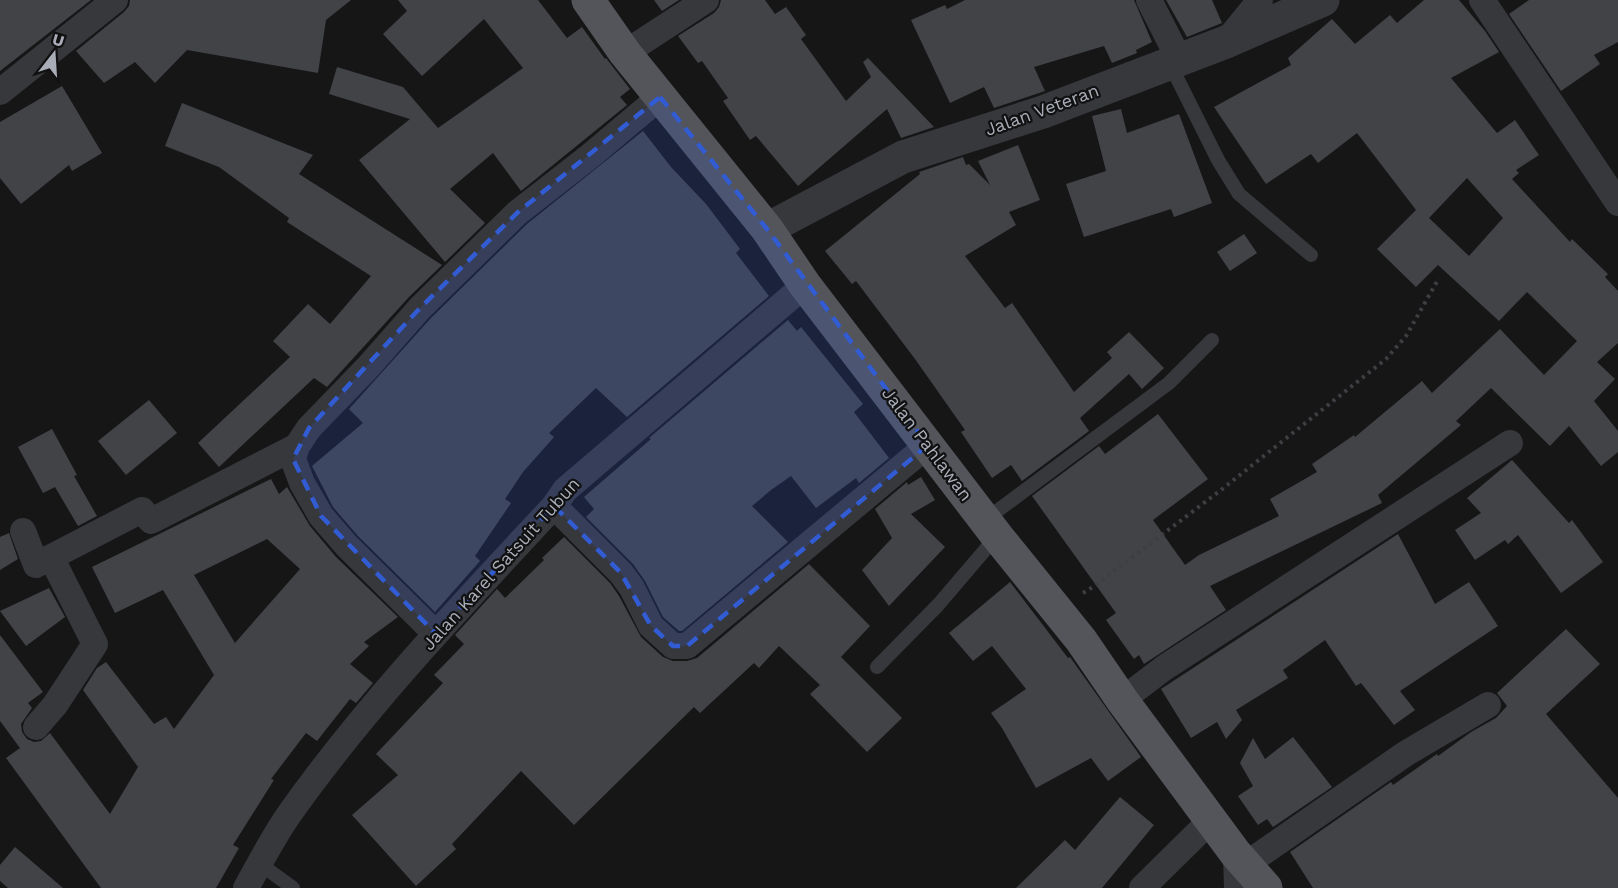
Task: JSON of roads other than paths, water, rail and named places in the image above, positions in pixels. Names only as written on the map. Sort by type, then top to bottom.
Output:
[{"type":"main road","name":"Jalan Pahlawan","points":[[588,0],[660,97],[767,229],[805,285],[991,528],[1082,640],[1122,700],[1211,820],[1246,874]]},
{"type":"street","points":[[0,92],[115,0]]},
{"type":"street","points":[[626,53],[706,0]]},
{"type":"street","points":[[1149,0],[1174,60]]},
{"type":"street","points":[[1226,42],[1260,0]]},
{"type":"street","name":"Jalan Veteran","points":[[767,229],[903,157],[1042,112],[1226,42],[1323,0]]},
{"type":"street","points":[[1482,0],[1618,203]]},
{"type":"street","points":[[436,634],[347,546],[321,516],[302,483],[293,459],[297,446],[309,428],[368,367],[420,308],[517,213],[660,97]]},
{"type":"street","name":"Jalan Karel Satsuit Tubun","points":[[246,888],[288,816],[331,758],[436,634],[554,506],[565,490],[805,285]]},
{"type":"street","points":[[1122,700],[1164,668],[1510,443]]},
{"type":"street","points":[[554,506],[621,573],[632,588],[651,626],[674,646],[687,646],[928,445]]},
{"type":"street","points":[[23,531],[36,565],[142,510],[151,521],[297,446]]},
{"type":"street","points":[[36,727],[54,705],[95,644],[51,557]]},
{"type":"street","points":[[1246,874],[1405,754],[1488,705]]},
{"type":"street","points":[[1142,888],[1211,820]]},
{"type":"lane","points":[[1174,60],[1218,160],[1239,194],[1311,255]]},
{"type":"lane","points":[[877,667],[938,605],[991,528],[1169,383],[1212,340]]},
{"type":"lane","points":[[260,864],[293,888]]}]
